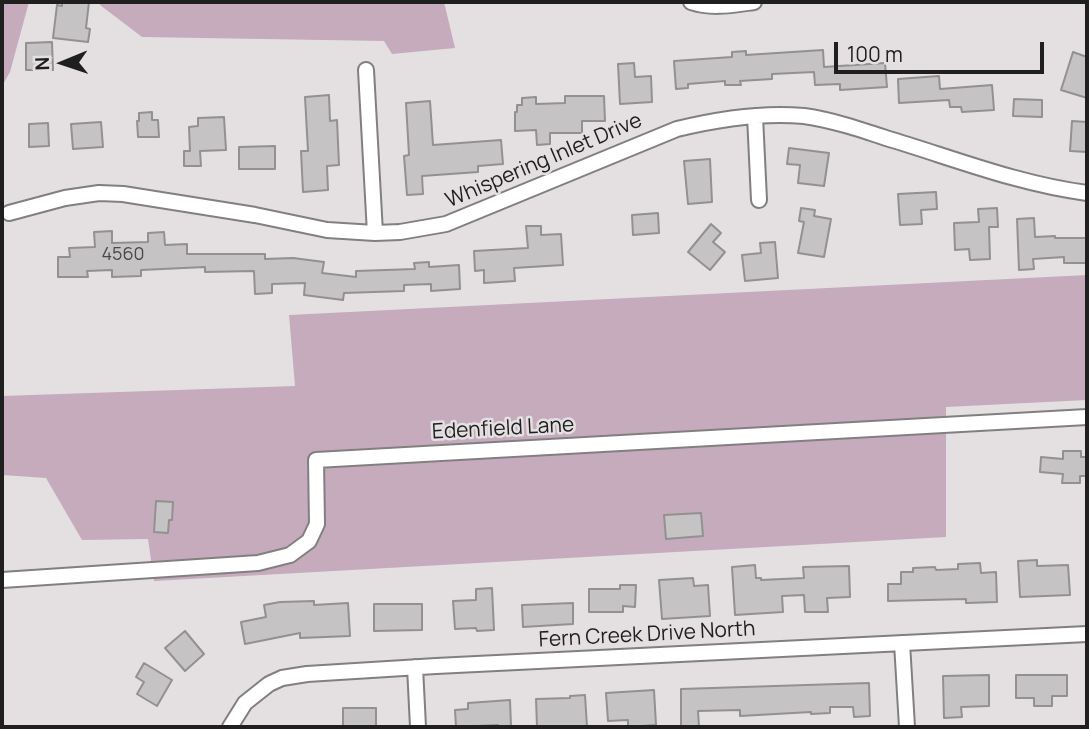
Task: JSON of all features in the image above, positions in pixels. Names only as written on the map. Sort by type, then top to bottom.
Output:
[{"type":"street","points":[[691,2],[723,6],[754,2]]},
{"type":"street","points":[[366,70],[374,233]]},
{"type":"street","points":[[755,116],[759,201]]},
{"type":"street","name":"Whispering Inlet Drive","points":[[9,213],[65,198],[99,193],[123,194],[255,215],[327,230],[400,232],[446,224],[677,129],[711,120],[755,116],[804,116],[844,125],[1006,176],[1087,193]]},
{"type":"street","name":"Edenfield Lane","points":[[2,580],[258,563],[290,555],[309,541],[317,524],[316,460],[1087,416]]},
{"type":"street","name":"Fern Creek Drive North","points":[[230,727],[245,703],[269,684],[282,678],[307,674],[1087,634]]},
{"type":"street","points":[[902,643],[908,727]]},
{"type":"street","points":[[415,667],[418,727]]},
{"type":"shaded area","points":[[2,2],[29,2],[10,72],[2,86]]},
{"type":"shaded area","points":[[100,2],[444,2],[455,48],[392,54],[384,41],[142,37],[100,5]]},
{"type":"shaded area","points":[[1087,275],[1087,400],[946,407],[946,537],[154,581],[148,539],[82,540],[46,478],[2,475],[2,396],[295,386],[289,315]]},
{"type":"building","points":[[62,2],[89,2],[86,28],[90,29],[88,42],[53,38],[57,5],[62,6]]},
{"type":"building","points":[[52,42],[53,70],[26,70],[26,43]]},
{"type":"building","points":[[823,50],[824,67],[885,63],[887,87],[840,90],[840,84],[815,85],[814,72],[772,74],[772,79],[740,81],[741,85],[725,85],[725,81],[688,84],[688,88],[676,89],[674,61],[732,57],[732,52],[746,51],[746,55]]},
{"type":"building","points":[[1073,52],[1087,57],[1087,98],[1061,90]]},
{"type":"building","points":[[634,63],[635,77],[651,76],[652,102],[620,104],[618,64]]},
{"type":"building","points":[[939,76],[940,89],[992,85],[994,110],[962,112],[961,107],[950,107],[949,100],[899,103],[898,79]]},
{"type":"building","points":[[329,95],[330,121],[337,120],[339,165],[327,166],[328,190],[303,192],[301,151],[308,151],[305,97]]},
{"type":"building","points":[[565,96],[604,96],[605,121],[582,121],[582,133],[550,133],[550,144],[537,145],[536,130],[515,131],[515,112],[517,105],[522,105],[522,98],[536,97],[536,104],[565,103]]},
{"type":"building","points":[[1014,99],[1042,100],[1042,117],[1013,116]]},
{"type":"building","points":[[430,101],[433,145],[501,140],[503,164],[478,166],[478,172],[422,176],[423,194],[407,195],[404,156],[409,155],[406,103]]},
{"type":"building","points":[[152,112],[152,120],[158,120],[159,137],[138,137],[139,113]]},
{"type":"building","points":[[224,117],[226,150],[200,151],[201,166],[184,166],[184,151],[190,151],[189,127],[198,126],[198,118]]},
{"type":"building","points":[[1072,121],[1087,122],[1087,152],[1070,151]]},
{"type":"building","points":[[101,122],[103,147],[73,149],[71,124]]},
{"type":"building","points":[[48,123],[49,146],[29,147],[29,124]]},
{"type":"building","points":[[275,146],[275,169],[239,169],[239,147]]},
{"type":"building","points":[[789,148],[829,153],[824,186],[798,183],[800,165],[787,164]]},
{"type":"building","points":[[710,159],[712,202],[688,204],[684,161]]},
{"type":"building","points":[[936,192],[937,209],[921,210],[922,224],[900,225],[898,194]]},
{"type":"building","points":[[801,208],[815,210],[814,216],[831,219],[824,257],[798,253],[804,222],[799,221]]},
{"type":"building","points":[[997,208],[998,227],[989,227],[990,259],[970,260],[969,249],[955,250],[954,223],[979,222],[978,209]]},
{"type":"building","points":[[658,213],[659,233],[633,235],[632,215]]},
{"type":"building","points":[[1034,218],[1035,237],[1087,238],[1087,263],[1064,263],[1064,257],[1033,259],[1034,269],[1019,270],[1017,219]]},
{"type":"building","points":[[711,224],[721,233],[713,242],[725,252],[710,270],[688,252]]},
{"type":"building","points":[[526,226],[541,226],[541,235],[561,234],[563,265],[514,268],[515,281],[484,283],[484,270],[475,271],[474,251],[528,248]]},
{"type":"building","points":[[112,231],[112,243],[148,242],[148,233],[164,232],[165,245],[187,244],[187,254],[265,254],[265,259],[293,258],[324,262],[322,273],[356,277],[356,271],[415,269],[414,263],[429,262],[429,267],[459,265],[460,289],[431,291],[431,284],[404,285],[404,291],[344,293],[343,300],[304,295],[305,283],[272,284],[272,293],[255,294],[254,271],[205,272],[205,267],[141,270],[141,276],[112,277],[112,270],[87,271],[88,277],[58,277],[58,257],[70,257],[69,248],[95,247],[94,232]]},
{"type":"building","points":[[775,242],[778,278],[745,281],[742,255],[761,253],[760,243]]},
{"type":"building","points":[[1063,451],[1081,451],[1081,457],[1087,457],[1087,476],[1080,476],[1080,483],[1062,483],[1063,474],[1040,472],[1041,457],[1063,459]]},
{"type":"building","points":[[156,501],[173,502],[168,533],[154,532]]},
{"type":"building","points":[[701,513],[703,536],[666,539],[664,515]]},
{"type":"building","points":[[1037,560],[1037,566],[1068,565],[1070,595],[1020,597],[1018,561]]},
{"type":"building","points":[[980,563],[981,573],[996,572],[997,602],[966,603],[966,599],[888,601],[888,584],[901,584],[901,572],[913,572],[913,568],[958,569],[958,564]]},
{"type":"building","points":[[755,565],[756,578],[761,580],[804,578],[803,567],[849,566],[850,597],[827,598],[828,612],[805,612],[804,595],[782,596],[783,612],[735,615],[732,567]]},
{"type":"building","points":[[693,578],[694,586],[708,585],[710,616],[662,619],[659,580]]},
{"type":"building","points":[[620,585],[636,585],[635,607],[623,606],[623,612],[589,612],[589,589],[620,589]]},
{"type":"building","points":[[492,588],[494,630],[455,629],[453,601],[476,600],[476,589]]},
{"type":"building","points":[[314,601],[314,605],[348,603],[350,636],[300,638],[300,633],[245,644],[241,622],[266,617],[264,605]]},
{"type":"building","points":[[573,603],[573,624],[523,627],[522,605]]},
{"type":"building","points":[[374,604],[422,604],[422,630],[374,631]]},
{"type":"building","points":[[185,631],[204,654],[185,671],[165,648]]},
{"type":"building","points":[[144,663],[172,680],[157,706],[137,694],[144,682],[136,677]]},
{"type":"building","points":[[989,675],[989,706],[961,707],[962,717],[944,718],[943,676]]},
{"type":"building","points":[[1016,675],[1067,675],[1067,696],[1052,696],[1052,706],[1034,706],[1034,698],[1016,698]]},
{"type":"building","points":[[869,683],[870,716],[854,717],[853,707],[830,707],[830,713],[740,716],[740,710],[698,711],[699,727],[681,727],[681,689]]},
{"type":"building","points":[[654,690],[656,725],[628,727],[628,720],[608,721],[606,693]]},
{"type":"building","points":[[585,695],[587,727],[537,727],[536,699]]},
{"type":"building","points":[[510,700],[511,727],[456,727],[455,710],[468,709],[468,703]]},
{"type":"building","points":[[343,708],[376,708],[376,727],[343,727]]}]
